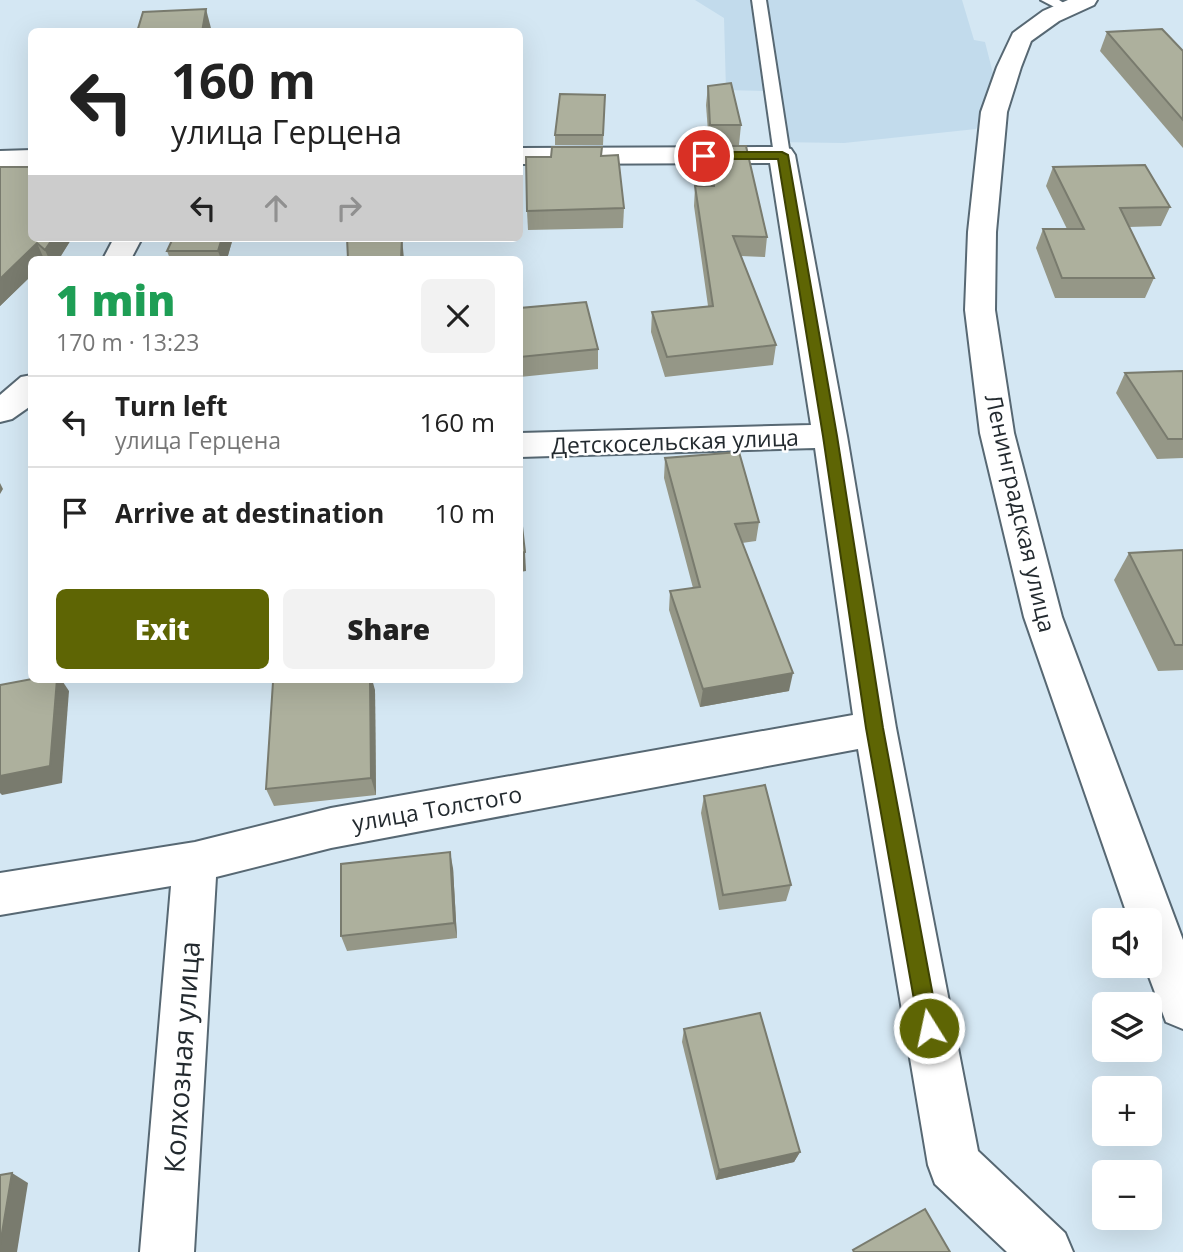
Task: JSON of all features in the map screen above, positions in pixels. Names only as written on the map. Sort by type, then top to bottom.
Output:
[{"type":"street","name":"Ленинградская улица","points":[[1067,3],[1021,38],[994,112],[982,232],[981,310],[997,433],[1043,617],[1183,1005]]},
{"type":"street","points":[[523,156],[782,155],[830,436],[874,728],[954,1165],[1046,1252]]},
{"type":"street","points":[[0,159],[28,158]]},
{"type":"street","points":[[0,412],[28,390]]},
{"type":"street","points":[[0,412],[28,416]]},
{"type":"street","name":"Детскосельская улица","points":[[523,445],[830,436]]},
{"type":"street","name":"улица Толстого","points":[[0,894],[195,862],[331,828],[874,728]]},
{"type":"street","name":"Колхозная улица","points":[[167,1252],[195,862]]},
{"type":"lane","points":[[759,0],[782,155]]},
{"type":"shaded area","points":[[695,0],[962,0],[974,40],[985,42],[998,93],[976,129],[844,143],[773,142],[767,91],[726,90],[724,18]]},
{"type":"building","points":[[206,9],[203,28],[138,28],[143,12]]},
{"type":"building","points":[[1162,29],[1183,51],[1183,120],[1107,32]]},
{"type":"building","points":[[731,83],[741,125],[710,125],[708,86]]},
{"type":"building","points":[[560,94],[605,95],[603,135],[555,135]]},
{"type":"building","points":[[711,146],[746,146],[767,237],[733,236],[776,345],[667,357],[652,312],[713,306],[695,186],[714,186]]},
{"type":"building","points":[[552,147],[602,147],[601,156],[618,155],[624,208],[527,211],[526,157],[551,157]]},
{"type":"building","points":[[1145,165],[1170,207],[1120,208],[1154,278],[1062,278],[1043,229],[1084,229],[1053,167]]},
{"type":"building","points":[[0,167],[28,167],[28,242],[50,242],[45,250],[37,243],[0,279]]},
{"type":"building","points":[[171,242],[221,242],[218,251],[167,251]]},
{"type":"building","points":[[347,242],[402,242],[401,256],[348,256]]},
{"type":"building","points":[[586,302],[598,349],[523,357],[523,308]]},
{"type":"building","points":[[1183,371],[1183,439],[1168,439],[1125,373]]},
{"type":"building","points":[[739,452],[759,522],[735,524],[793,673],[703,689],[670,591],[700,587],[665,458]]},
{"type":"building","points":[[1183,550],[1183,645],[1175,645],[1129,553]]},
{"type":"building","points":[[28,680],[28,683],[57,683],[50,766],[0,776],[0,685]]},
{"type":"building","points":[[273,683],[370,683],[371,778],[266,789]]},
{"type":"building","points":[[765,785],[791,885],[723,895],[704,796]]},
{"type":"building","points":[[450,852],[454,923],[341,936],[341,864]]},
{"type":"building","points":[[760,1013],[800,1152],[719,1170],[684,1029]]},
{"type":"building","points":[[12,1173],[0,1245],[0,1175]]},
{"type":"building","points":[[925,1209],[950,1252],[854,1252],[853,1250]]},
{"type":"route","points":[[704,156],[782,155],[830,436],[874,728],[929,1028]]}]
